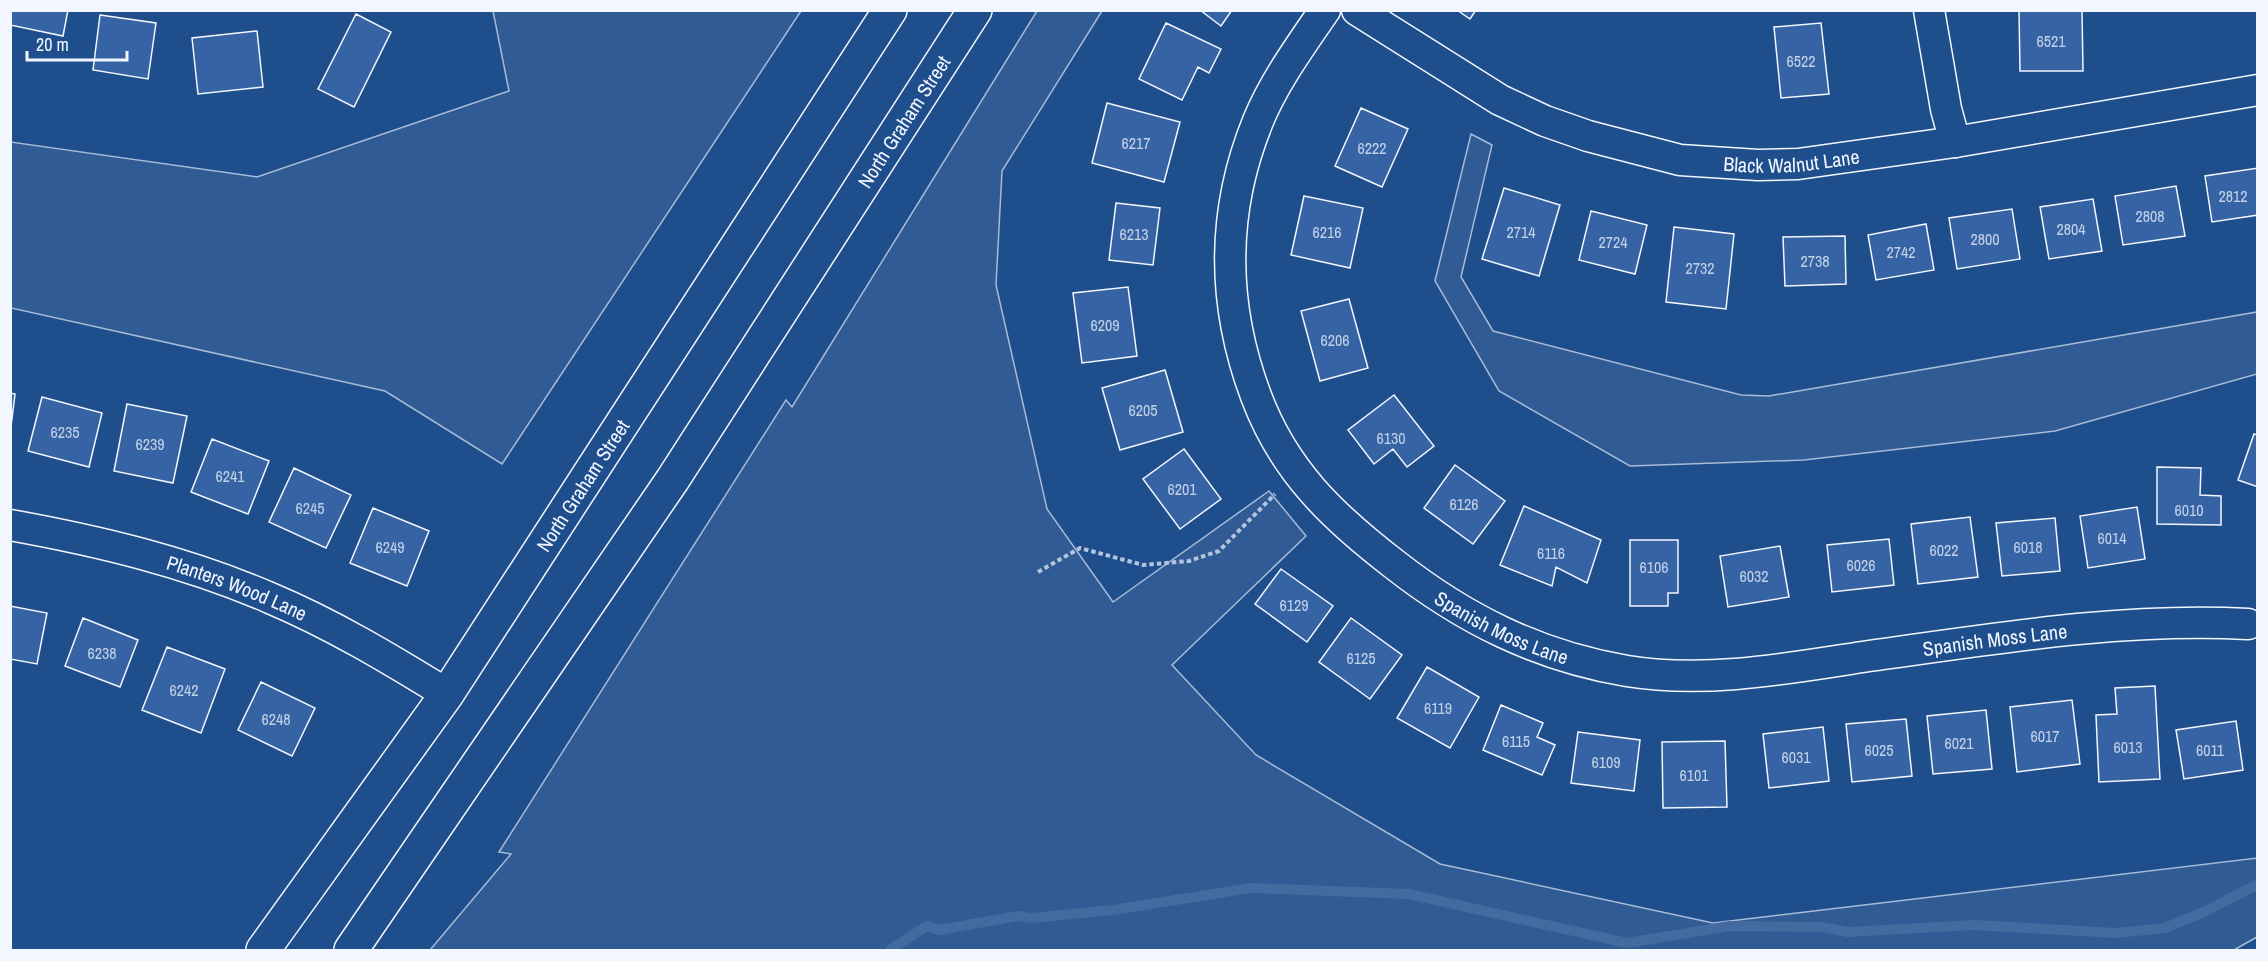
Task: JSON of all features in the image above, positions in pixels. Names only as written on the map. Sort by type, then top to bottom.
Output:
[{"type":"main road","name":"North Graham Street","points":[[263,951],[447,694],[890,10]]},
{"type":"main road","name":"North Graham Street","points":[[351,951],[673,479],[975,10]]},
{"type":"street","name":"Spanish Moss Lane","points":[[1325,10],[1282,76],[1258,120],[1241,174],[1231,222],[1229,266],[1233,316],[1245,368],[1261,411],[1297,471],[1328,509],[1378,552],[1436,596],[1492,629],[1564,657],[1629,671],[1717,675],[1771,670],[1983,640],[2157,622],[2199,621],[2248,624]]},
{"type":"street","name":"Black Walnut Lane","points":[[1357,10],[1490,94],[1527,113],[1588,136],[1680,160],[1758,165],[1798,164],[1955,142],[2258,90]]},
{"type":"street","points":[[1929,10],[1946,109],[1955,142]]},
{"type":"street","name":"Planters Wood Lane","points":[[10,525],[93,540],[187,567],[270,597],[358,640],[447,694]]},
{"type":"path","points":[[1038,572],[1080,548],[1143,565],[1189,561],[1219,551],[1297,471]]},
{"type":"shaded area","points":[[493,11],[801,11],[502,464],[385,391],[11,308],[11,142],[257,177],[509,91]]},
{"type":"shaded area","points":[[1037,11],[1102,11],[1002,171],[996,285],[1047,509],[1113,602],[1269,491],[1306,536],[1172,665],[1256,755],[1440,864],[1713,923],[2257,858],[2257,937],[2234,950],[430,950],[511,854],[499,852],[786,400],[792,407]]},
{"type":"shaded area","points":[[1471,134],[1492,145],[1461,277],[1493,331],[1741,395],[1769,396],[2257,312],[2257,374],[2055,431],[1804,460],[1630,466],[1499,391],[1435,281]]},
{"type":"building","points":[[10,10],[68,10],[63,36],[10,25]]},
{"type":"building","points":[[1200,10],[1232,10],[1221,26]]},
{"type":"building","points":[[1457,10],[1476,10],[1470,19]]},
{"type":"building","points":[[2019,10],[2082,10],[2083,71],[2020,71]]},
{"type":"building","points":[[356,14],[391,32],[354,107],[318,89]]},
{"type":"building","points":[[100,15],[156,23],[148,79],[93,70]]},
{"type":"building","points":[[1166,23],[1221,49],[1209,73],[1198,67],[1182,100],[1139,79]]},
{"type":"building","points":[[1821,23],[1829,94],[1781,98],[1774,27]]},
{"type":"building","points":[[257,31],[263,87],[198,94],[192,38]]},
{"type":"building","points":[[1107,103],[1180,122],[1164,182],[1092,163]]},
{"type":"building","points":[[1361,108],[1408,129],[1382,187],[1335,166]]},
{"type":"building","points":[[2258,168],[2258,215],[2212,222],[2205,176]]},
{"type":"building","points":[[2176,186],[2185,236],[2123,245],[2115,196]]},
{"type":"building","points":[[1504,188],[1560,205],[1539,276],[1482,259]]},
{"type":"building","points":[[1304,196],[1363,208],[1350,268],[1291,255]]},
{"type":"building","points":[[2093,199],[2102,251],[2049,259],[2040,207]]},
{"type":"building","points":[[1116,203],[1160,208],[1153,265],[1109,260]]},
{"type":"building","points":[[2012,209],[2020,259],[1957,269],[1949,218]]},
{"type":"building","points":[[1591,211],[1647,225],[1635,274],[1579,260]]},
{"type":"building","points":[[1926,224],[1934,270],[1876,280],[1868,235]]},
{"type":"building","points":[[1674,227],[1734,234],[1726,309],[1666,302]]},
{"type":"building","points":[[1845,236],[1846,284],[1785,286],[1783,237]]},
{"type":"building","points":[[1128,287],[1137,356],[1082,363],[1073,293]]},
{"type":"building","points":[[1349,299],[1368,368],[1320,381],[1301,311]]},
{"type":"building","points":[[1165,370],[1183,432],[1120,450],[1102,388]]},
{"type":"building","points":[[10,393],[15,394],[10,435]]},
{"type":"building","points":[[1394,395],[1434,446],[1407,467],[1393,449],[1374,464],[1348,430]]},
{"type":"building","points":[[42,397],[102,413],[89,467],[28,451]]},
{"type":"building","points":[[127,404],[187,416],[173,483],[114,471]]},
{"type":"building","points":[[2254,434],[2258,435],[2258,487],[2238,480]]},
{"type":"building","points":[[212,439],[269,461],[248,514],[191,492]]},
{"type":"building","points":[[1184,449],[1221,499],[1180,529],[1143,479]]},
{"type":"building","points":[[1455,465],[1505,501],[1473,544],[1424,508]]},
{"type":"building","points":[[2157,467],[2201,468],[2200,495],[2221,496],[2221,525],[2157,524]]},
{"type":"building","points":[[294,468],[351,495],[326,548],[269,522]]},
{"type":"building","points":[[1524,506],[1601,540],[1587,583],[1556,567],[1552,586],[1500,565]]},
{"type":"building","points":[[2137,507],[2145,559],[2088,568],[2080,516]]},
{"type":"building","points":[[373,508],[429,531],[407,586],[350,563]]},
{"type":"building","points":[[1970,517],[1978,577],[1918,584],[1911,524]]},
{"type":"building","points":[[2055,518],[2060,571],[2002,576],[1996,523]]},
{"type":"building","points":[[1889,539],[1894,585],[1832,592],[1827,545]]},
{"type":"building","points":[[1630,540],[1678,540],[1678,593],[1668,593],[1668,606],[1630,606]]},
{"type":"building","points":[[1780,546],[1789,597],[1728,607],[1720,556]]},
{"type":"building","points":[[1281,569],[1333,606],[1307,642],[1255,604]]},
{"type":"building","points":[[10,606],[47,613],[37,664],[10,659]]},
{"type":"building","points":[[83,618],[138,640],[120,687],[65,666]]},
{"type":"building","points":[[1351,618],[1402,655],[1370,699],[1319,662]]},
{"type":"building","points":[[167,647],[225,669],[201,733],[142,710]]},
{"type":"building","points":[[1427,667],[1479,697],[1450,748],[1397,718]]},
{"type":"building","points":[[261,682],[315,708],[292,756],[238,730]]},
{"type":"building","points":[[2155,686],[2160,779],[2099,782],[2096,715],[2117,714],[2115,688]]},
{"type":"building","points":[[2072,700],[2080,764],[2017,772],[2010,707]]},
{"type":"building","points":[[1501,705],[1543,723],[1537,737],[1555,745],[1542,775],[1483,750]]},
{"type":"building","points":[[1986,710],[1992,769],[1933,774],[1927,716]]},
{"type":"building","points":[[1906,719],[1912,776],[1852,782],[1846,724]]},
{"type":"building","points":[[2236,721],[2243,770],[2184,779],[2176,730]]},
{"type":"building","points":[[1823,727],[1829,781],[1769,788],[1763,734]]},
{"type":"building","points":[[1578,732],[1640,740],[1634,791],[1571,783]]},
{"type":"building","points":[[1725,741],[1727,807],[1663,808],[1662,742]]},
{"type":"waterway","points":[[890,950],[927,926],[939,930],[1018,916],[1031,918],[1113,910],[1251,888],[1409,894],[1627,943],[1730,926],[1821,927],[1848,932],[1974,925],[2116,933],[2165,928],[2202,913],[2258,884]]}]
